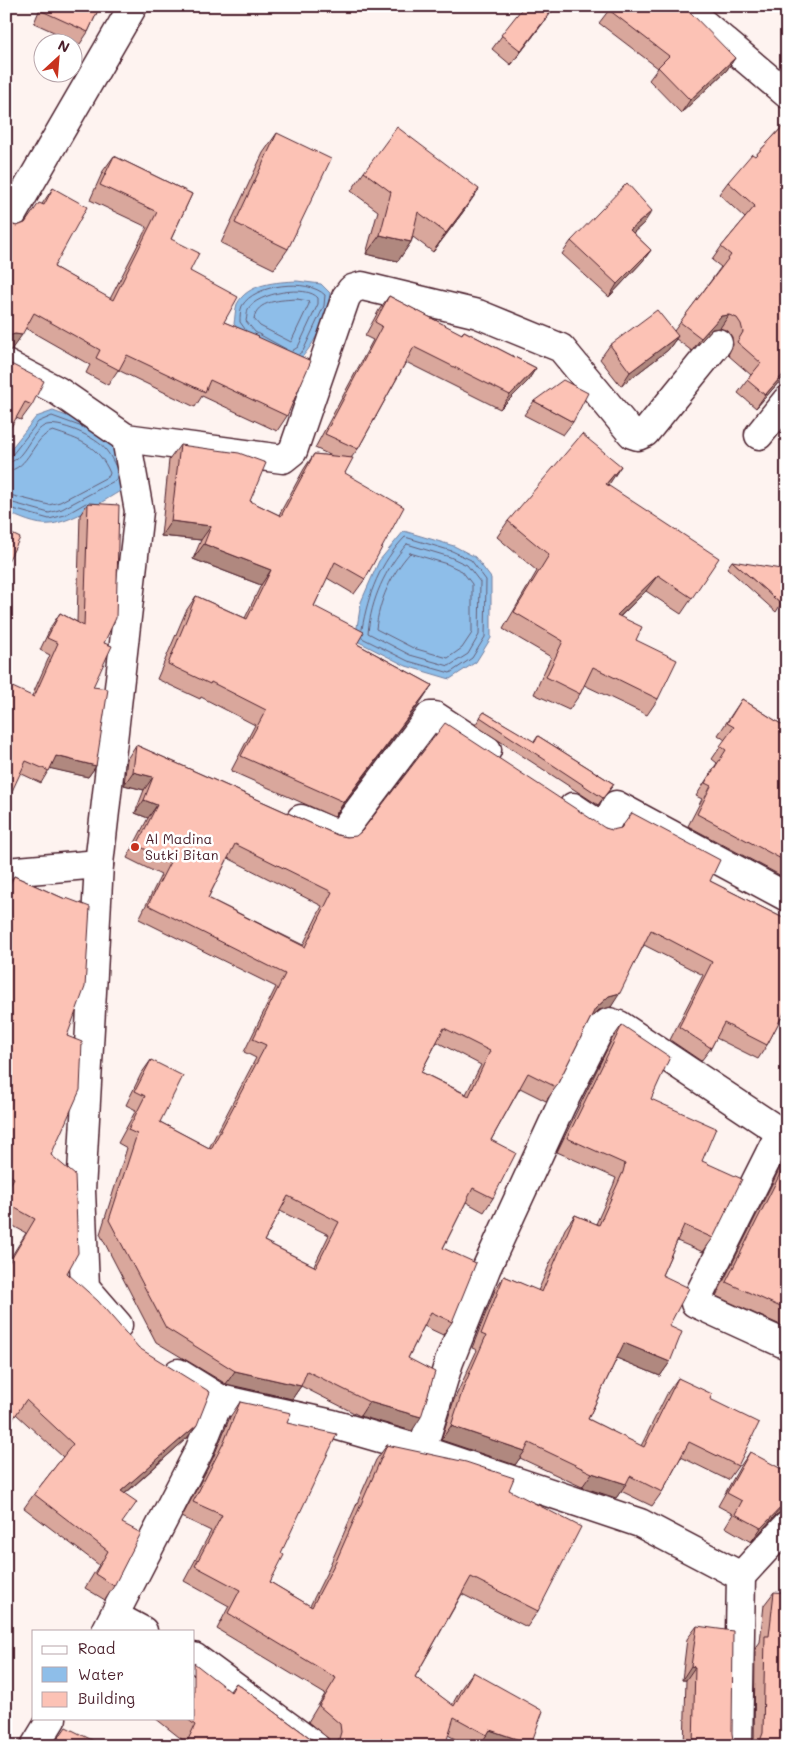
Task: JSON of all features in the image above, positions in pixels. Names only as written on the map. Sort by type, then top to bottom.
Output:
[{"type":"street","points":[[6,225],[133,6]]},
{"type":"street","points":[[683,6],[787,94]]},
{"type":"street","points":[[6,364],[58,391],[126,438],[283,459],[293,451],[346,297],[352,289],[362,286],[478,314],[561,348],[632,434],[638,436],[645,433],[718,342]]},
{"type":"street","points":[[760,435],[787,400]]},
{"type":"street","points":[[126,438],[139,511],[98,864],[81,1191],[85,1287],[132,1342]]},
{"type":"street","points":[[281,810],[340,835],[432,715],[507,764]]},
{"type":"street","points":[[114,736],[140,748]]},
{"type":"street","points":[[556,796],[604,828],[616,805],[787,897]]},
{"type":"street","points":[[6,872],[98,864]]},
{"type":"street","points":[[422,1450],[449,1362],[486,1269],[561,1106],[600,1029],[609,1022],[618,1025],[777,1130],[779,1135],[695,1303],[787,1345]]},
{"type":"street","points":[[154,1359],[220,1399],[332,1424],[422,1450],[640,1523],[741,1576]]},
{"type":"street","points":[[139,1630],[110,1623],[199,1451],[220,1399]]},
{"type":"street","points":[[738,1746],[741,1576],[787,1526]]},
{"type":"street","points":[[195,1658],[315,1746]]},
{"type":"street","points":[[35,1746],[51,1720]]},
{"type":"water","points":[[297,281],[321,284],[330,293],[323,323],[308,350],[294,365],[247,340],[234,324],[237,304],[248,292],[264,285]]},
{"type":"water","points":[[53,411],[94,426],[115,441],[127,487],[70,519],[51,524],[39,524],[6,512],[6,455],[36,417]]},
{"type":"water","points":[[404,531],[454,546],[475,557],[491,578],[491,638],[476,662],[450,679],[406,666],[355,640],[361,602],[379,561]]},
{"type":"building","points":[[44,6],[100,6],[88,32],[42,11]]},
{"type":"building","points":[[524,6],[555,6],[521,51],[501,35]]},
{"type":"building","points":[[612,6],[684,6],[735,58],[690,100],[658,67],[669,56],[609,10]]},
{"type":"building","points":[[787,122],[787,370],[765,395],[747,380],[761,363],[737,342],[743,332],[737,318],[729,315],[721,316],[701,338],[680,322],[731,255],[721,247],[755,206],[728,182],[752,154],[755,156]]},
{"type":"building","points":[[397,127],[479,189],[446,233],[418,212],[411,242],[380,235],[391,192],[364,172]]},
{"type":"building","points":[[277,133],[331,159],[288,249],[235,223]]},
{"type":"building","points":[[114,156],[192,194],[171,239],[199,253],[190,271],[238,297],[224,322],[259,336],[311,361],[287,416],[210,380],[205,392],[127,355],[119,370],[96,358],[100,350],[34,313],[22,335],[15,334],[6,338],[6,221],[17,226],[25,223],[39,203],[44,205],[53,188],[87,207],[54,267],[113,300],[157,212],[100,185]]},
{"type":"building","points":[[627,183],[652,211],[630,230],[651,250],[617,284],[571,241]]},
{"type":"building","points":[[6,185],[11,188],[6,198]]},
{"type":"building","points":[[389,296],[462,334],[464,331],[536,368],[510,395],[414,347],[358,449],[325,434],[382,326],[375,322]]},
{"type":"building","points":[[657,310],[678,336],[630,372],[610,345]]},
{"type":"building","points":[[6,360],[44,381],[32,405],[25,402],[6,436]]},
{"type":"building","points":[[563,380],[588,393],[573,422],[534,401]]},
{"type":"building","points":[[582,434],[621,466],[606,484],[719,558],[692,598],[658,575],[617,615],[642,627],[636,640],[677,660],[658,699],[593,667],[580,694],[546,677],[563,641],[514,612],[549,555],[508,521]]},
{"type":"building","points":[[180,445],[239,453],[266,463],[250,501],[281,516],[314,454],[353,458],[345,473],[404,507],[365,579],[335,562],[314,606],[364,632],[357,644],[432,685],[344,802],[241,756],[266,710],[211,682],[210,684],[168,664],[196,596],[247,619],[271,570],[204,544],[211,526],[171,521]]},
{"type":"building","points":[[88,503],[119,505],[116,618],[104,643],[112,646],[93,687],[108,689],[96,766],[56,756],[49,771],[26,761],[6,804],[6,684],[34,697],[58,643],[47,638],[60,613],[84,626]]},
{"type":"building","points":[[6,531],[20,538],[6,565]]},
{"type":"building","points":[[732,561],[787,570],[781,604]]},
{"type":"building","points":[[742,699],[787,728],[787,862],[697,814],[711,786],[705,783],[726,750],[720,746],[734,727],[727,723]]},
{"type":"building","points":[[484,712],[535,742],[538,736],[614,784],[603,798],[480,717]]},
{"type":"building","points":[[445,723],[605,828],[612,830],[621,828],[632,813],[720,860],[710,881],[787,920],[787,1007],[767,1045],[724,1023],[711,1048],[679,1027],[712,962],[651,930],[620,993],[609,996],[595,1009],[556,1087],[528,1073],[491,1140],[516,1153],[493,1198],[473,1188],[443,1248],[476,1263],[452,1322],[431,1312],[408,1358],[435,1372],[421,1417],[369,1402],[307,1371],[301,1386],[235,1371],[166,1328],[109,1220],[137,1134],[128,1130],[145,1096],[135,1091],[151,1060],[183,1076],[160,1122],[211,1149],[266,1045],[253,1039],[285,974],[148,905],[170,862],[137,845],[157,805],[144,800],[153,777],[133,772],[136,745],[337,835],[356,836],[362,831]],"holes":[[[235,844],[332,892],[305,947],[208,898]],[[444,1028],[490,1051],[469,1096],[421,1072]],[[288,1196],[339,1222],[316,1267],[264,1241]]]},
{"type":"building","points":[[14,876],[65,899],[90,907],[85,987],[67,1036],[82,1042],[80,1090],[51,1155],[75,1175],[78,1253],[67,1273],[98,1301],[139,1348],[210,1392],[197,1425],[121,1491],[137,1502],[122,1523],[141,1533],[114,1586],[95,1574],[108,1551],[34,1494],[73,1444],[26,1400],[13,1419],[6,1414],[6,1268],[35,1219],[6,1203],[6,1192],[14,1178],[6,1172],[6,893]]},
{"type":"building","points":[[622,1025],[670,1057],[651,1099],[716,1128],[702,1161],[742,1179],[713,1238],[684,1225],[662,1275],[689,1288],[669,1326],[682,1332],[670,1362],[624,1343],[588,1419],[644,1447],[678,1378],[712,1394],[710,1399],[759,1423],[738,1466],[689,1442],[662,1492],[630,1476],[626,1484],[592,1473],[529,1443],[525,1451],[451,1426],[464,1386],[486,1336],[481,1334],[504,1276],[542,1292],[575,1215],[599,1225],[623,1172],[625,1164],[567,1138]]},
{"type":"building","points":[[787,1160],[787,1310],[726,1282]]},
{"type":"building","points":[[240,1402],[291,1413],[287,1423],[337,1434],[281,1553],[284,1555],[270,1582],[312,1607],[337,1559],[387,1445],[466,1462],[514,1478],[509,1490],[581,1527],[538,1611],[471,1577],[415,1677],[454,1706],[473,1672],[543,1711],[531,1744],[490,1730],[487,1735],[454,1717],[445,1746],[324,1746],[332,1745],[339,1739],[341,1732],[340,1724],[319,1706],[336,1678],[228,1613],[240,1590],[195,1566],[222,1515],[193,1502],[224,1442]]},
{"type":"building","points":[[750,1452],[787,1472],[787,1501],[761,1528],[735,1514],[742,1501],[727,1493]]},
{"type":"building","points":[[774,1592],[787,1593],[787,1701],[781,1746],[755,1746],[760,1741],[763,1733],[765,1636],[769,1636]]},
{"type":"building","points":[[697,1626],[733,1631],[732,1733],[733,1740],[739,1746],[693,1746],[695,1667],[691,1666]]},
{"type":"building","points":[[195,1664],[231,1692],[236,1683],[317,1743],[324,1746],[185,1746],[195,1725],[189,1720],[195,1720]]},
{"type":"building","points":[[66,1727],[104,1746],[47,1746],[54,1744]]},
{"type":"place","name":"Al Madina Sutki Bitan","points":[[135,847]]}]
